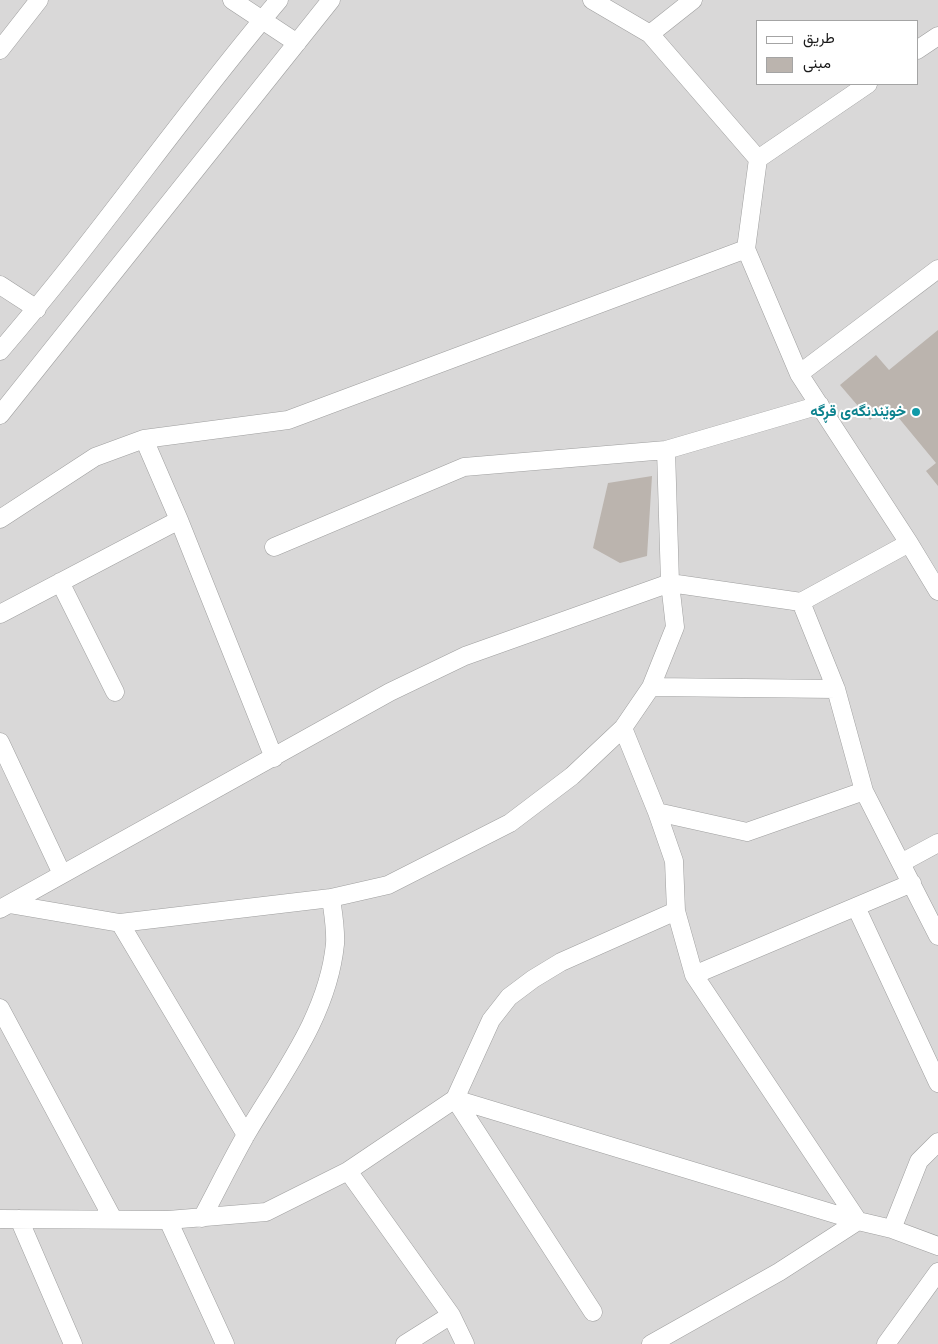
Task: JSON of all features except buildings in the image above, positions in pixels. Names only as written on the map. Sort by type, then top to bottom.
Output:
[{"type":"street","points":[[0,50],[39,0]]},
{"type":"street","points":[[232,0],[297,43]]},
{"type":"street","points":[[0,351],[37,309],[262,19],[279,0]]},
{"type":"street","points":[[650,34],[693,0]]},
{"type":"street","points":[[596,1],[650,34],[758,159]]},
{"type":"street","points":[[0,415],[297,43],[325,2]]},
{"type":"street","points":[[918,49],[938,36]]},
{"type":"street","points":[[867,85],[758,159],[746,249],[799,374],[909,543],[938,592]]},
{"type":"street","points":[[0,519],[95,457],[144,439],[288,420],[746,249]]},
{"type":"street","points":[[799,374],[938,269]]},
{"type":"street","points":[[0,285],[37,309]]},
{"type":"street","points":[[274,547],[464,467],[666,450],[820,405]]},
{"type":"street","points":[[144,439],[274,758]]},
{"type":"street","points":[[4,906],[120,923],[332,898],[388,885],[510,823],[572,776],[624,728],[651,687],[675,627],[670,583],[666,450]]},
{"type":"street","points":[[0,614],[178,520]]},
{"type":"street","points":[[4,906],[390,692],[465,656],[670,583],[801,602],[909,543]]},
{"type":"street","points":[[60,582],[115,692]]},
{"type":"street","points":[[801,602],[836,689],[864,791],[938,936]]},
{"type":"street","points":[[651,687],[836,689]]},
{"type":"street","points":[[624,728],[674,861],[676,911],[694,975],[858,1221]]},
{"type":"street","points":[[0,742],[62,874]]},
{"type":"street","points":[[657,812],[747,832],[864,791]]},
{"type":"street","points":[[901,863],[938,843]]},
{"type":"street","points":[[694,975],[912,884]]},
{"type":"street","points":[[202,1218],[246,1135],[285,1072],[316,1015],[328,978],[335,943],[332,898]]},
{"type":"street","points":[[856,907],[938,1083]]},
{"type":"street","points":[[0,1219],[168,1220],[266,1212],[348,1171],[455,1099],[491,1020],[509,997],[533,978],[561,962],[676,911]]},
{"type":"street","points":[[120,923],[246,1135]]},
{"type":"street","points":[[0,1008],[113,1219]]},
{"type":"street","points":[[455,1099],[892,1230],[938,1246]]},
{"type":"street","points":[[455,1099],[593,1312]]},
{"type":"street","points":[[892,1230],[920,1161],[938,1142]]},
{"type":"street","points":[[348,1171],[451,1315],[466,1344]]},
{"type":"street","points":[[18,1219],[73,1344]]},
{"type":"street","points":[[168,1220],[225,1344]]},
{"type":"street","points":[[651,1344],[778,1272],[858,1221]]},
{"type":"street","points":[[886,1344],[938,1272]]},
{"type":"street","points":[[405,1344],[451,1315]]},
{"type":"shaded area","points":[[0,0],[938,0],[938,1344],[0,1344]]},
{"type":"place","name":"خوێندنگەی قڕگە","points":[[916,412]]}]
